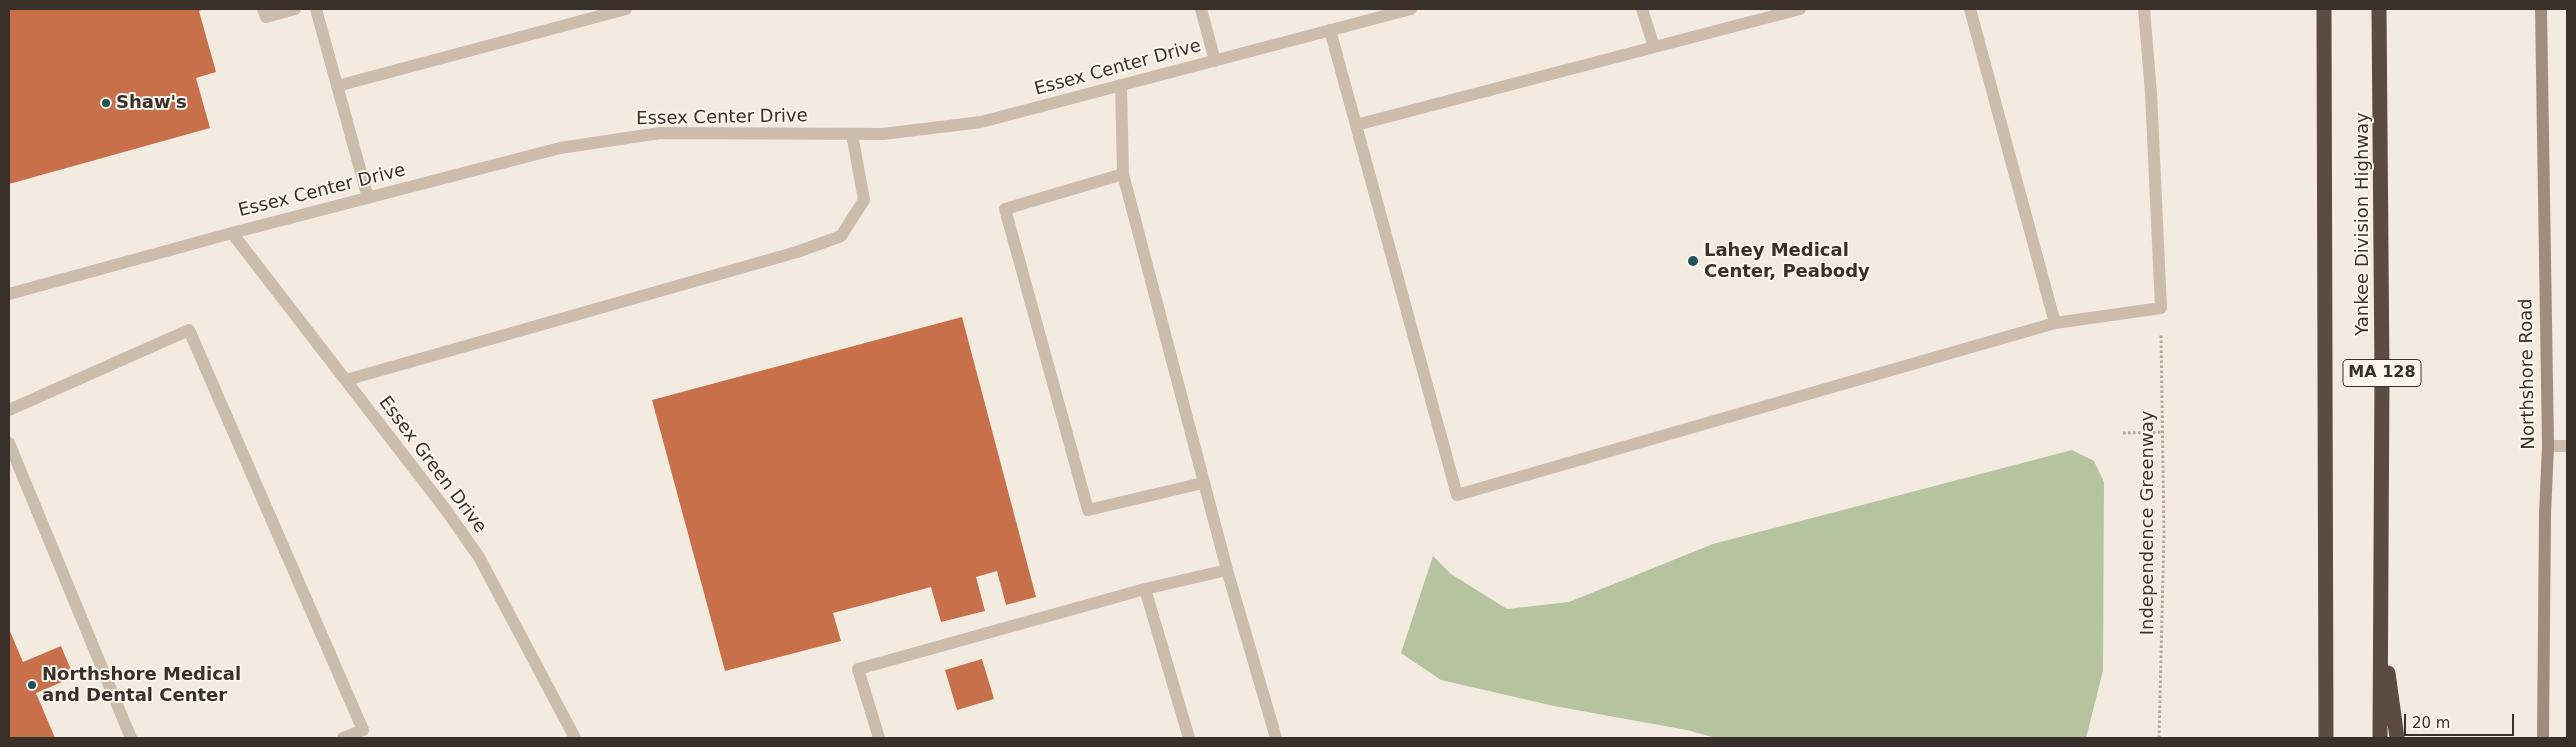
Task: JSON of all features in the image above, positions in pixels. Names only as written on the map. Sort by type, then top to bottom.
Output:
[{"type":"highway","name":"MA 128","points":[[2324,9],[2326,738]]},
{"type":"highway","name":"Yankee Division Highway","points":[[2379,9],[2382,375],[2380,738]]},
{"type":"highway","points":[[2381,624],[2397,738]]},
{"type":"street","points":[[264,9],[266,17],[295,9]]},
{"type":"street","points":[[316,9],[368,198]]},
{"type":"street","points":[[337,86],[626,9]]},
{"type":"street","points":[[1201,9],[1215,61]]},
{"type":"street","name":"Essex Center Drive","points":[[9,294],[232,233],[560,148],[660,133],[883,134],[981,122],[1411,9]]},
{"type":"street","points":[[1642,9],[1654,47]]},
{"type":"street","points":[[1356,125],[1800,9]]},
{"type":"street","points":[[1970,9],[2055,323]]},
{"type":"street","points":[[1330,30],[1457,495],[2055,323],[2160,308],[2151,93],[2144,9]]},
{"type":"street","name":"Northshore Road","points":[[2541,9],[2548,446],[2544,514],[2543,738]]},
{"type":"street","points":[[1121,86],[1123,174],[1226,570],[1276,738]]},
{"type":"street","points":[[346,380],[797,252],[842,236],[864,200],[852,134]]},
{"type":"street","points":[[1123,174],[1005,209],[1088,510],[1203,483]]},
{"type":"street","name":"Essex Green Drive","points":[[232,233],[446,510],[478,557],[575,738]]},
{"type":"street","points":[[9,410],[189,330],[363,730],[343,738]]},
{"type":"street","points":[[9,443],[131,738]]},
{"type":"street","points":[[2548,446],[2567,446]]},
{"type":"street","points":[[879,738],[858,669],[1145,589],[1226,570]]},
{"type":"street","points":[[1145,589],[1189,738]]},
{"type":"path","name":"Independence Greenway","points":[[2160,308],[2164,432],[2160,738]]},
{"type":"path","points":[[2124,433],[2164,432]]},
{"type":"green space","points":[[2072,450],[2094,461],[2104,482],[2103,671],[2086,738],[1716,738],[1687,730],[1554,706],[1441,680],[1401,653],[1433,556],[1451,574],[1507,609],[1569,602],[1713,544]]},
{"type":"building","name":"Shaw's","points":[[9,9],[204,9],[199,11],[216,72],[196,78],[210,128],[9,184]]},
{"type":"building","points":[[962,317],[1036,597],[1006,605],[997,571],[976,577],[985,611],[941,622],[931,587],[833,613],[841,641],[725,671],[652,400]]},
{"type":"building","name":"Northshore Medical and Dental Center","points":[[9,629],[23,662],[61,646],[74,677],[36,693],[55,738],[9,738]]},
{"type":"building","points":[[982,659],[994,699],[957,710],[945,670]]},
{"type":"place","name":"Shaw's","points":[[106,103]]},
{"type":"place","name":"Lahey Medical Center, Peabody","points":[[1693,261]]},
{"type":"place","name":"Northshore Medical and Dental Center","points":[[32,685]]}]
